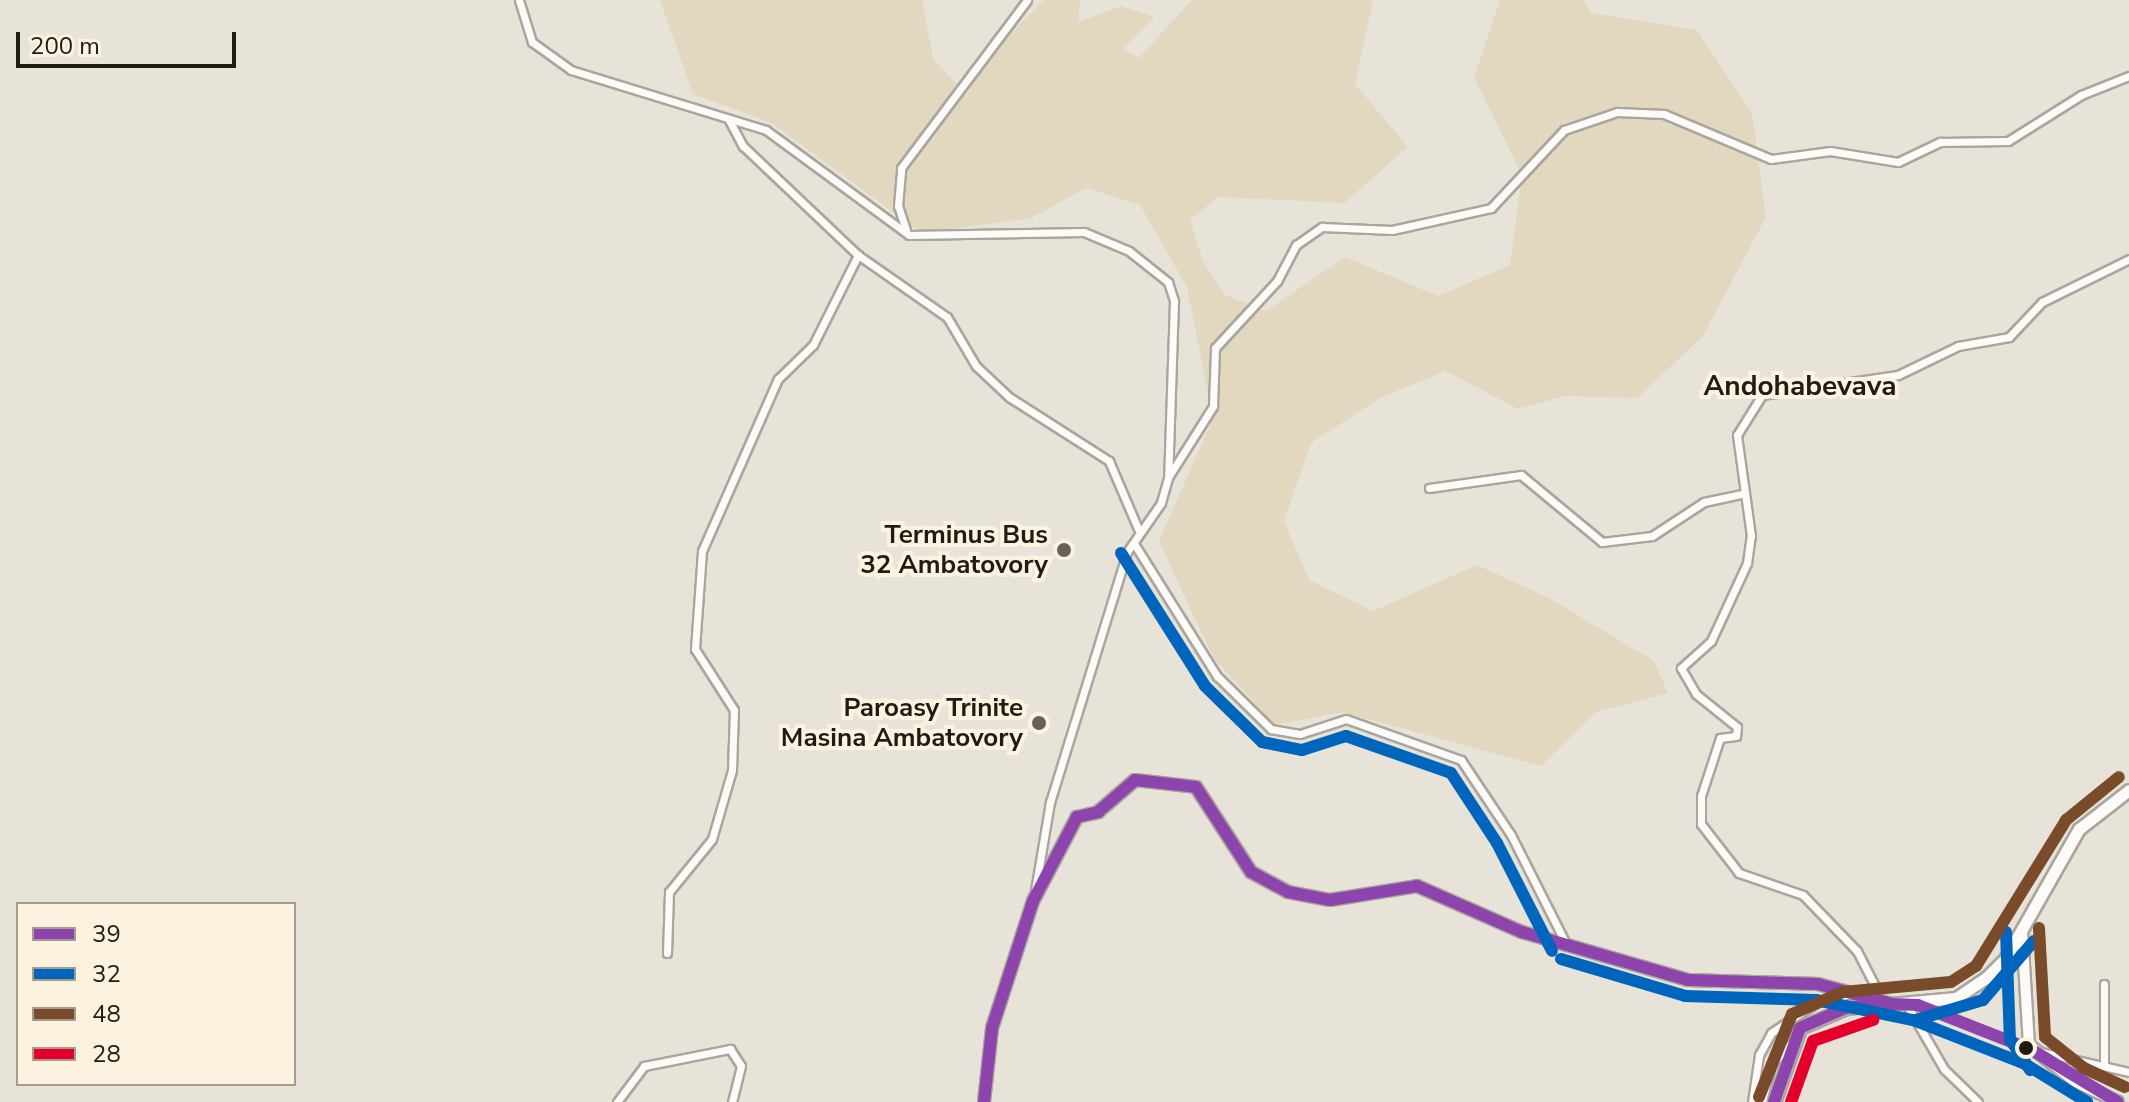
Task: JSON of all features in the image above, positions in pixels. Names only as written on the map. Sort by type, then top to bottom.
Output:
[{"type":"main road","points":[[1774,1102],[1800,1028],[1831,1012],[1868,1000],[1912,1005],[1974,987],[2022,931],[2079,829],[2129,790]]},
{"type":"street","points":[[519,0],[532,42],[571,70],[766,130],[909,235],[1084,232],[1107,238],[1161,274],[1174,301],[1168,478],[1161,503],[1139,531],[1050,802],[1033,901],[992,1028],[984,1102]]},
{"type":"street","points":[[909,235],[898,206],[901,168],[1027,0]]},
{"type":"street","points":[[1168,478],[1213,406],[1215,348],[1277,281],[1296,245],[1322,227],[1392,230],[1491,208],[1564,130],[1617,112],[1664,114],[1771,159],[1830,151],[1898,162],[1940,142],[2008,141],[2129,76]]},
{"type":"street","points":[[729,120],[743,146],[858,255],[947,317],[976,366],[1009,397],[1109,461],[1139,531]]},
{"type":"street","points":[[667,953],[669,892],[712,839],[732,770],[730,697],[695,649],[702,551],[778,379],[813,345],[858,255]]},
{"type":"street","points":[[1868,1000],[1876,988],[1867,967],[1823,915],[1786,886],[1739,873],[1701,824],[1701,796],[1720,738],[1736,736],[1737,727],[1696,694],[1681,668],[1711,641],[1747,563],[1737,435],[1762,395],[1898,375],[1958,346],[2009,337],[2042,302],[2129,259]]},
{"type":"street","points":[[1429,488],[1521,475],[1602,542],[1652,536],[1704,502],[1743,494]]},
{"type":"street","points":[[1135,545],[1217,676],[1271,729],[1300,734],[1346,719],[1461,760],[1511,835],[1566,944]]},
{"type":"street","points":[[1033,901],[1077,817],[1098,812],[1135,780],[1169,782],[1196,787],[1251,872],[1288,892],[1330,900],[1417,886],[1566,944],[1688,980],[1795,982],[1868,1000]]},
{"type":"street","points":[[2022,931],[2032,1050]]},
{"type":"street","points":[[2104,984],[2104,1064]]},
{"type":"street","points":[[1752,1102],[1759,1055],[1771,1033],[1817,1002],[1868,1000]]},
{"type":"street","points":[[1912,1005],[2032,1050],[2129,1072]]},
{"type":"street","points":[[1912,1005],[1944,1069],[1978,1102]]},
{"type":"street","points":[[1762,1102],[1771,1065],[1793,1041]]},
{"type":"street","points":[[617,1102],[644,1066],[730,1049],[741,1066],[732,1102]]},
{"type":"street","points":[[2032,1050],[2118,1102]]},
{"type":"shaded area","points":[[660,0],[922,0],[933,58],[966,95],[994,50],[1044,0],[1080,0],[1078,22],[1121,6],[1154,17],[1123,49],[1139,58],[1192,0],[1373,0],[1355,84],[1408,147],[1344,203],[1218,197],[1190,220],[1203,262],[1225,295],[1266,311],[1345,257],[1438,296],[1510,265],[1522,175],[1474,77],[1500,0],[1584,0],[1591,13],[1697,30],[1752,113],[1766,217],[1703,336],[1637,398],[1565,396],[1518,409],[1446,371],[1380,398],[1311,443],[1284,521],[1309,580],[1373,611],[1477,565],[1551,599],[1654,661],[1668,693],[1596,712],[1541,766],[1342,712],[1275,725],[1213,657],[1159,541],[1213,419],[1187,287],[1140,205],[1086,188],[1031,218],[921,233],[772,123],[693,94]]},
{"type":"transit line","name":"32","points":[[1121,553],[1205,686],[1262,742],[1302,750],[1346,736],[1451,773],[1497,843],[1552,951]]},
{"type":"transit line","name":"48","points":[[1759,1097],[1792,1014],[1843,992],[1951,982],[1976,966],[2066,820],[2119,777]]},
{"type":"transit line","name":"39","points":[[984,1102],[992,1028],[1033,901],[1077,817],[1098,812],[1135,780],[1196,787],[1251,872],[1288,892],[1330,900],[1417,886],[1522,932],[1688,980],[1818,984],[1892,1004]]},
{"type":"transit line","name":"48","points":[[2039,928],[2045,1037],[2084,1068],[2125,1087]]},
{"type":"transit line","name":"32","points":[[2006,932],[2010,1039],[2030,1070]]},
{"type":"transit line","name":"32","points":[[1916,1020],[1983,1000],[2034,941]]},
{"type":"transit line","name":"32","points":[[1561,959],[1685,996],[1816,1000],[1913,1020],[2025,1064],[2087,1102]]},
{"type":"transit line","name":"39","points":[[1774,1102],[1800,1028],[1846,1008],[1892,1004],[1918,1005],[2032,1050],[2118,1102]]},
{"type":"transit line","name":"28","points":[[1791,1102],[1813,1041],[1873,1020]]},
{"type":"place","name":"Terminus Bus 32 Ambatovory","points":[[1064,550]]},
{"type":"place","name":"Paroasy Trinite Masina Ambatovory","points":[[1039,723]]},
{"type":"district","name":"Andohabevava","points":[[1800,386]]}]
